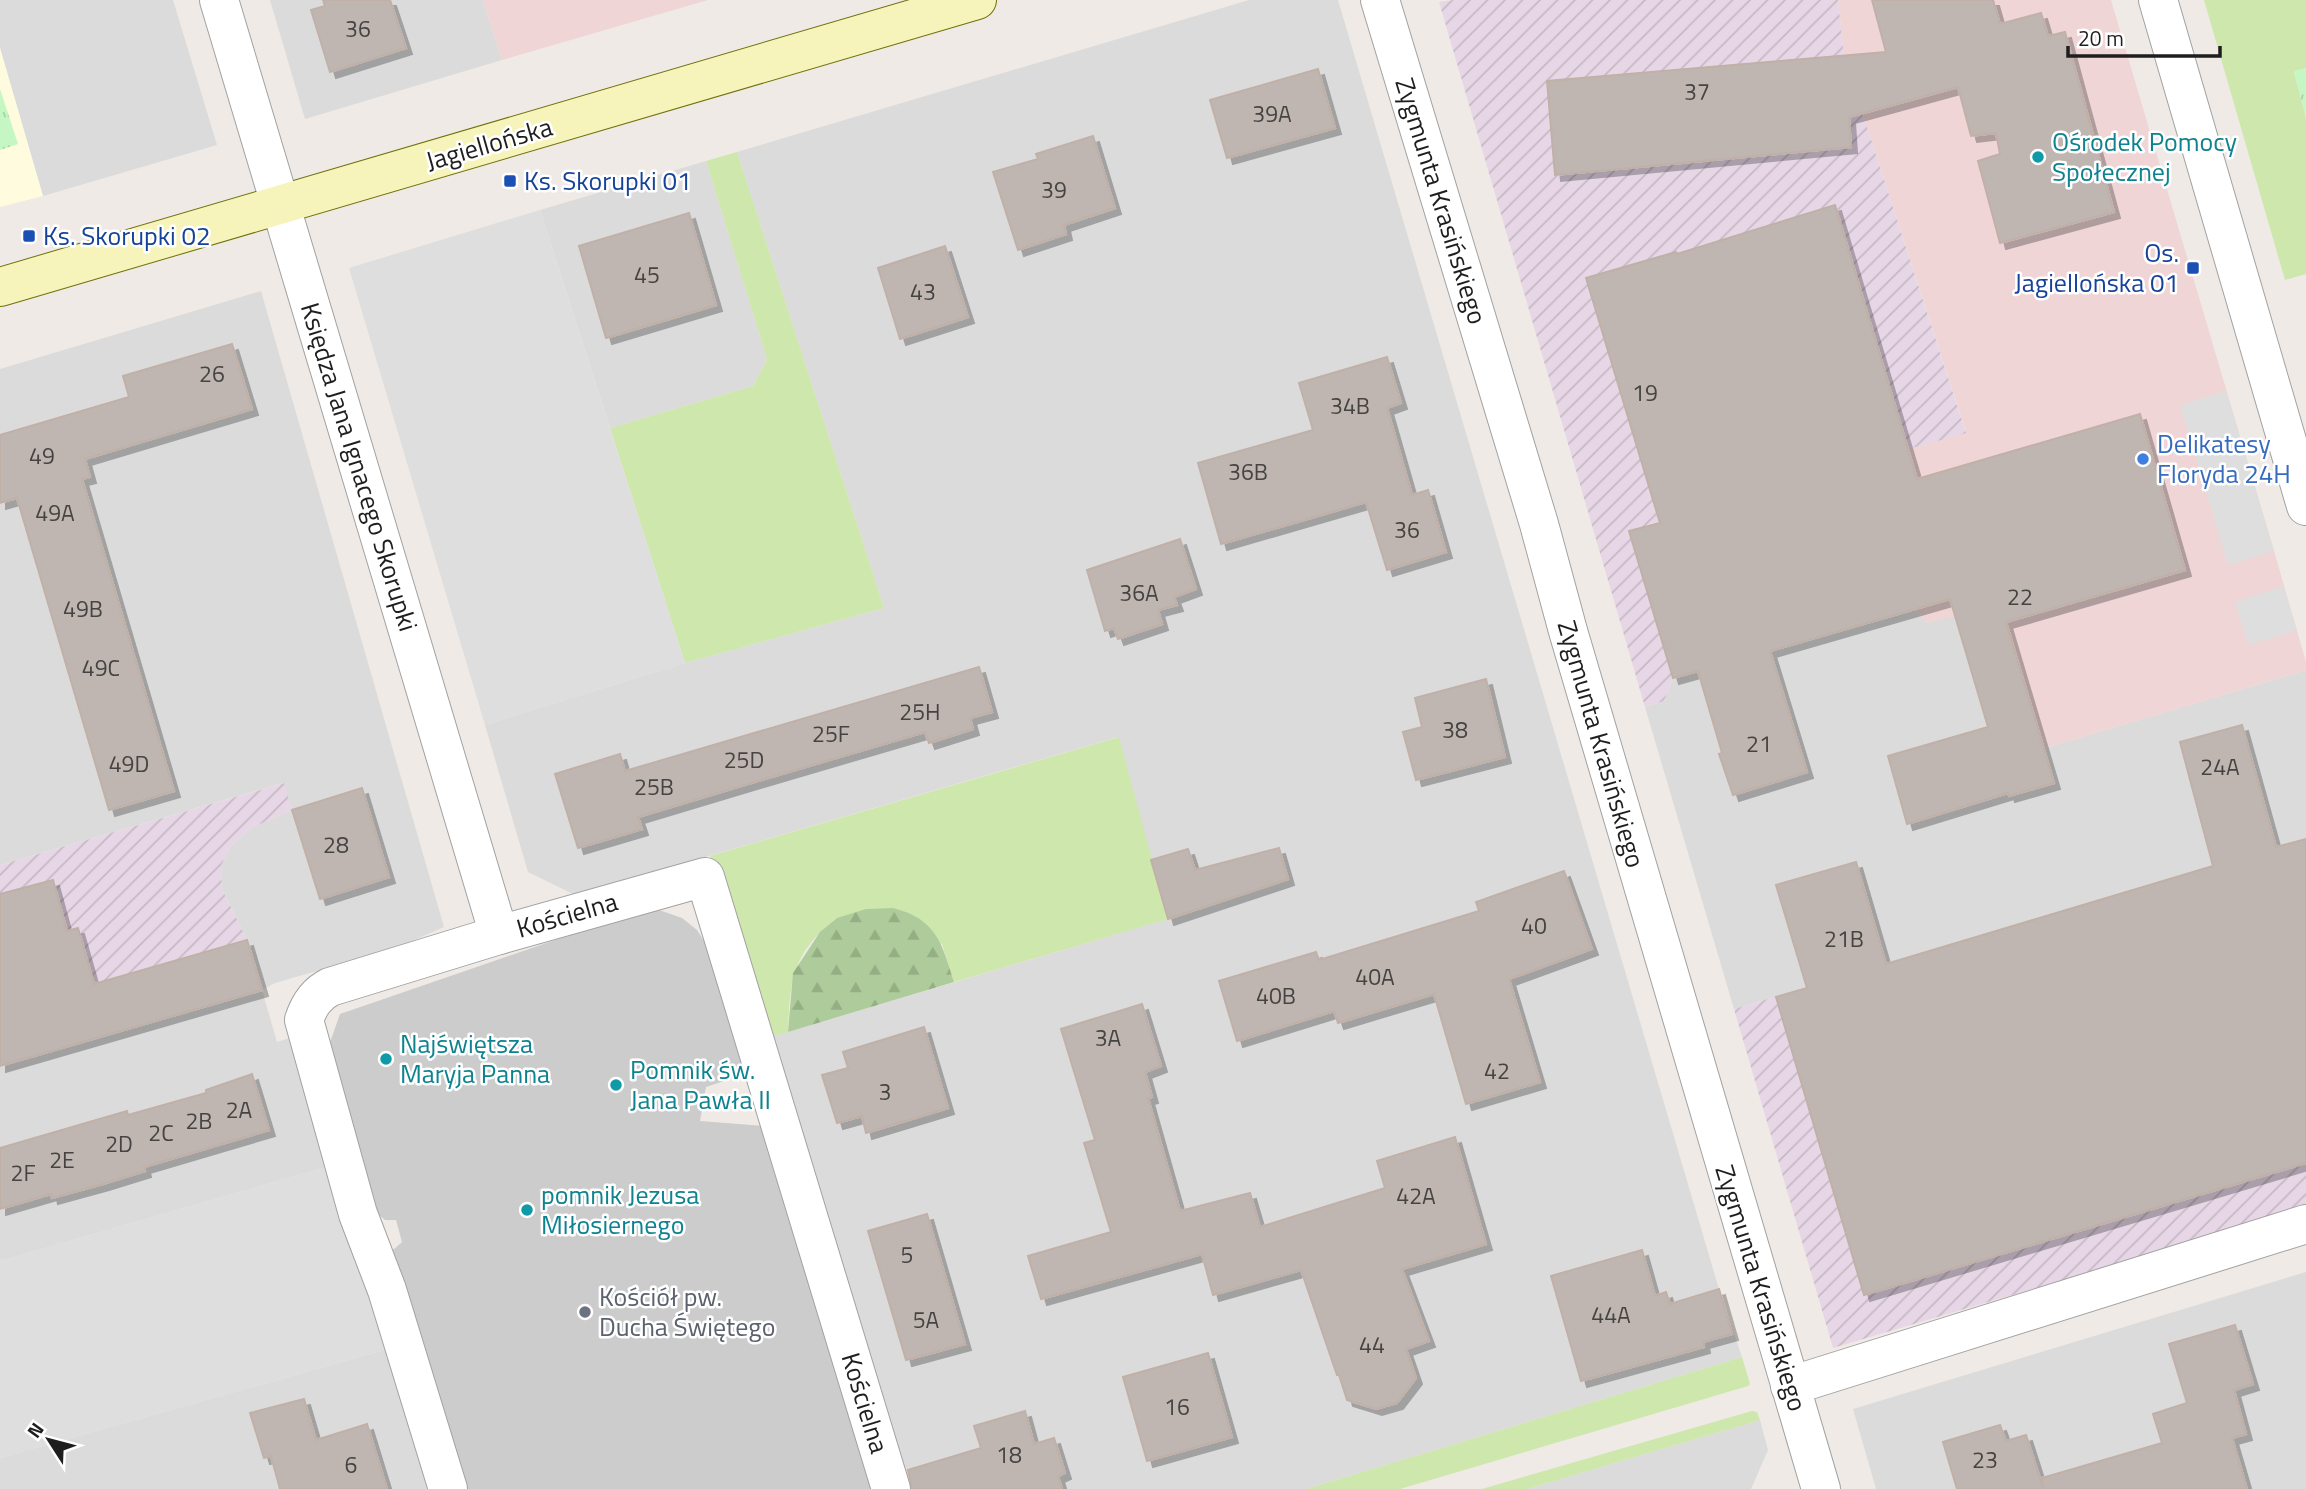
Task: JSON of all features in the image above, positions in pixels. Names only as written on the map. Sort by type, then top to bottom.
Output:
[{"type":"street","name":"Księdza Jana Ignacego Skorupki","points":[[219,0],[499,935]]},
{"type":"street","name":"Jagiellońska","points":[[0,287],[978,0]]},
{"type":"street","name":"Zygmunta Krasińskiego","points":[[1380,0],[1539,524],[1568,631],[1821,1489]]},
{"type":"street","points":[[2158,0],[2306,506]]},
{"type":"street","name":"Kościelna","points":[[448,1489],[387,1290],[358,1214],[304,1020],[312,1002],[320,992],[330,987],[499,935],[705,877],[891,1489]]},
{"type":"street","points":[[1790,1385],[2306,1224]]},
{"type":"shaded area","points":[[0,0],[173,0],[217,145],[43,196],[0,48]]},
{"type":"shaded area","points":[[270,0],[483,0],[502,60],[305,119]]},
{"type":"shaded area","points":[[483,0],[708,0],[502,60]]},
{"type":"shaded area","points":[[1249,0],[1338,0],[1719,1289],[1742,1357],[1306,1489],[905,1489],[767,1038],[1167,919],[1118,737],[575,895],[528,872],[485,725],[685,663],[884,608],[737,152]]},
{"type":"shaded area","points":[[1838,0],[2111,0],[2274,551],[2306,670],[1999,762],[1955,616],[1927,623],[1915,609],[1871,459],[1966,432],[1844,56]]},
{"type":"shaded area","points":[[1838,0],[1844,56],[1966,433],[1872,459],[1915,609],[1673,678],[1664,701],[1645,707],[1439,2]]},
{"type":"shaded area","points":[[0,48],[43,196],[0,207]]},
{"type":"shaded area","points":[[706,161],[767,359],[753,386],[610,428],[540,210]]},
{"type":"shaded area","points":[[540,210],[685,663],[485,725],[349,268]]},
{"type":"shaded area","points":[[261,291],[444,927],[396,948],[275,983],[262,990],[277,1042],[290,1038],[333,1165],[0,1261],[0,1066],[217,1003],[247,940],[222,889],[221,866],[230,847],[251,828],[292,810],[283,783],[0,865],[0,369]]},
{"type":"shaded area","points":[[2226,391],[2274,551],[2228,565],[2180,405]]},
{"type":"shaded area","points":[[2283,586],[2297,630],[2248,645],[2235,602]]},
{"type":"shaded area","points":[[1915,609],[1927,623],[1955,615],[1999,762],[2306,670],[2306,839],[1734,1009],[1645,707],[1664,701],[1673,678]]},
{"type":"shaded area","points":[[284,783],[292,810],[251,828],[230,847],[221,866],[222,889],[247,940],[262,990],[0,1066],[0,865]]},
{"type":"shaded area","points":[[2306,839],[2306,1208],[1833,1348],[1734,1009]]},
{"type":"shaded area","points":[[642,910],[659,910],[682,918],[697,930],[706,944],[748,1073],[706,1087],[700,1121],[764,1126],[873,1489],[465,1489],[391,1257],[393,1250],[402,1242],[396,1220],[385,1220],[377,1213],[326,1054],[340,1014]]},
{"type":"shaded area","points":[[333,1165],[388,1349],[0,1458],[0,1261]]},
{"type":"shaded area","points":[[2306,1272],[2306,1489],[1876,1489],[1853,1409]]},
{"type":"shaded area","points":[[388,1349],[430,1489],[0,1489],[0,1458]]},
{"type":"shaded area","points":[[1760,1420],[1768,1450],[1751,1489],[1527,1489]]},
{"type":"green space","points":[[2204,0],[2306,0],[2306,68],[2294,72],[2306,118],[2306,274],[2285,280]]},
{"type":"green space","points":[[2306,68],[2306,118],[2294,71]]},
{"type":"green space","points":[[0,89],[18,144],[0,150]]},
{"type":"green space","points":[[737,152],[884,608],[685,663],[610,428],[753,386],[767,359],[706,161]]},
{"type":"green space","points":[[1119,737],[1168,919],[954,982],[942,944],[837,918],[811,943],[796,968],[790,997],[788,1032],[767,1038],[710,856]]},
{"type":"green space","points":[[893,908],[919,919],[936,935],[954,982],[788,1032],[793,973],[820,932],[837,918],[866,909]]},
{"type":"green space","points":[[1742,1357],[1750,1384],[1748,1386],[1400,1489],[1306,1489]]},
{"type":"green space","points":[[1752,1411],[1757,1412],[1760,1420],[1527,1489],[1482,1489]]},
{"type":"building","points":[[323,0],[390,0],[406,48],[330,72],[311,10],[325,6]]},
{"type":"building","points":[[1872,0],[1993,0],[2000,24],[2041,13],[2048,36],[2065,32],[2114,212],[2000,243],[1978,161],[2000,154],[1996,133],[1971,136],[1958,87],[1849,117],[1851,147],[1555,175],[1547,81],[1886,52]]},
{"type":"building","points":[[1318,69],[1335,128],[1227,158],[1210,100]]},
{"type":"building","points":[[1093,136],[1115,208],[1064,225],[1066,234],[1018,250],[993,172],[1038,159],[1036,154]]},
{"type":"building","points":[[1835,205],[1917,479],[2140,414],[2185,570],[2006,622],[2054,783],[2009,796],[2008,793],[1907,824],[1888,756],[1988,727],[1950,599],[1770,651],[1807,772],[1733,795],[1719,754],[1722,753],[1698,671],[1673,678],[1629,531],[1660,523],[1586,278],[1676,252],[1677,254]]},
{"type":"building","points":[[689,213],[716,305],[606,338],[579,246]]},
{"type":"building","points":[[945,246],[968,317],[900,339],[878,268]]},
{"type":"building","points":[[232,344],[252,409],[85,459],[90,477],[82,479],[174,791],[109,810],[17,498],[0,503],[0,435],[129,397],[123,376]]},
{"type":"building","points":[[1387,357],[1401,403],[1387,408],[1412,495],[1428,490],[1446,552],[1387,570],[1366,502],[1221,544],[1198,463],[1313,430],[1299,383]]},
{"type":"building","points":[[1180,539],[1196,589],[1174,597],[1177,605],[1158,610],[1162,624],[1118,639],[1114,628],[1105,631],[1087,570]]},
{"type":"building","points":[[979,667],[992,712],[970,718],[973,729],[929,743],[925,732],[638,817],[642,829],[578,848],[555,774],[620,754],[625,771]]},
{"type":"building","points":[[1486,679],[1505,757],[1416,780],[1403,732],[1422,727],[1415,698]]},
{"type":"building","points":[[2242,725],[2276,847],[2306,839],[2306,1163],[1864,1295],[1776,997],[1807,988],[1776,885],[1856,862],[1886,964],[2213,866],[2180,742]]},
{"type":"building","points":[[362,788],[389,877],[320,899],[292,810]]},
{"type":"building","points":[[1279,848],[1288,879],[1168,919],[1151,860],[1188,849],[1195,870]]},
{"type":"building","points":[[1564,871],[1592,949],[1509,979],[1540,1082],[1466,1104],[1434,994],[1338,1023],[1334,1011],[1237,1041],[1219,981],[1316,952],[1319,960],[1479,911],[1476,902]]},
{"type":"building","points":[[53,880],[67,931],[78,928],[94,984],[247,940],[262,990],[0,1066],[0,894]]},
{"type":"building","points":[[1142,1004],[1161,1066],[1145,1072],[1152,1097],[1148,1098],[1180,1211],[1250,1193],[1260,1227],[1385,1188],[1377,1161],[1455,1137],[1486,1244],[1402,1269],[1429,1341],[1406,1349],[1416,1378],[1397,1403],[1376,1409],[1347,1400],[1301,1270],[1213,1295],[1202,1254],[1041,1299],[1028,1256],[1111,1232],[1084,1143],[1095,1140],[1061,1029]]},
{"type":"building","points":[[924,1027],[948,1108],[866,1133],[862,1116],[837,1123],[822,1075],[848,1068],[843,1052]]},
{"type":"building","points":[[252,1074],[269,1130],[144,1167],[145,1171],[103,1184],[52,1198],[51,1194],[0,1209],[0,1148],[127,1111],[128,1115],[206,1093],[206,1090]]},
{"type":"building","points":[[927,1214],[965,1344],[906,1360],[868,1231]]},
{"type":"building","points":[[1642,1250],[1655,1296],[1666,1292],[1670,1304],[1719,1289],[1732,1334],[1703,1342],[1704,1347],[1581,1381],[1551,1276]]},
{"type":"building","points":[[2235,1325],[2253,1384],[2234,1390],[2246,1434],[2232,1438],[2247,1489],[1957,1489],[1943,1442],[2000,1425],[2006,1441],[2026,1435],[2043,1488],[2042,1478],[2162,1443],[2153,1414],[2187,1403],[2169,1344]]},
{"type":"building","points":[[1208,1353],[1232,1437],[1147,1461],[1123,1377]]},
{"type":"building","points":[[304,1399],[316,1440],[367,1424],[387,1489],[280,1489],[271,1456],[264,1458],[250,1413]]},
{"type":"building","points":[[1025,1411],[1034,1444],[1054,1438],[1065,1473],[1058,1476],[1062,1489],[912,1489],[908,1470],[981,1448],[974,1426]]},
{"type":"place","name":"Ośrodek Pomocy Społecznej","points":[[2038,157]]},
{"type":"place","name":"Ks. Skorupki 01","points":[[510,181]]},
{"type":"place","name":"Ks. Skorupki 02","points":[[29,236]]},
{"type":"place","name":"Os. Jagiellońska 01","points":[[2193,268]]},
{"type":"place","name":"Delikatesy Floryda 24H","points":[[2143,459]]},
{"type":"place","name":"Najświętsza Maryja Panna","points":[[386,1059]]},
{"type":"place","name":"Pomnik św. Jana Pawła II","points":[[616,1085]]},
{"type":"place","name":"pomnik Jezusa Miłosiernego","points":[[527,1210]]},
{"type":"place","name":"Kościół pw. Ducha Świętego","points":[[585,1312]]}]
